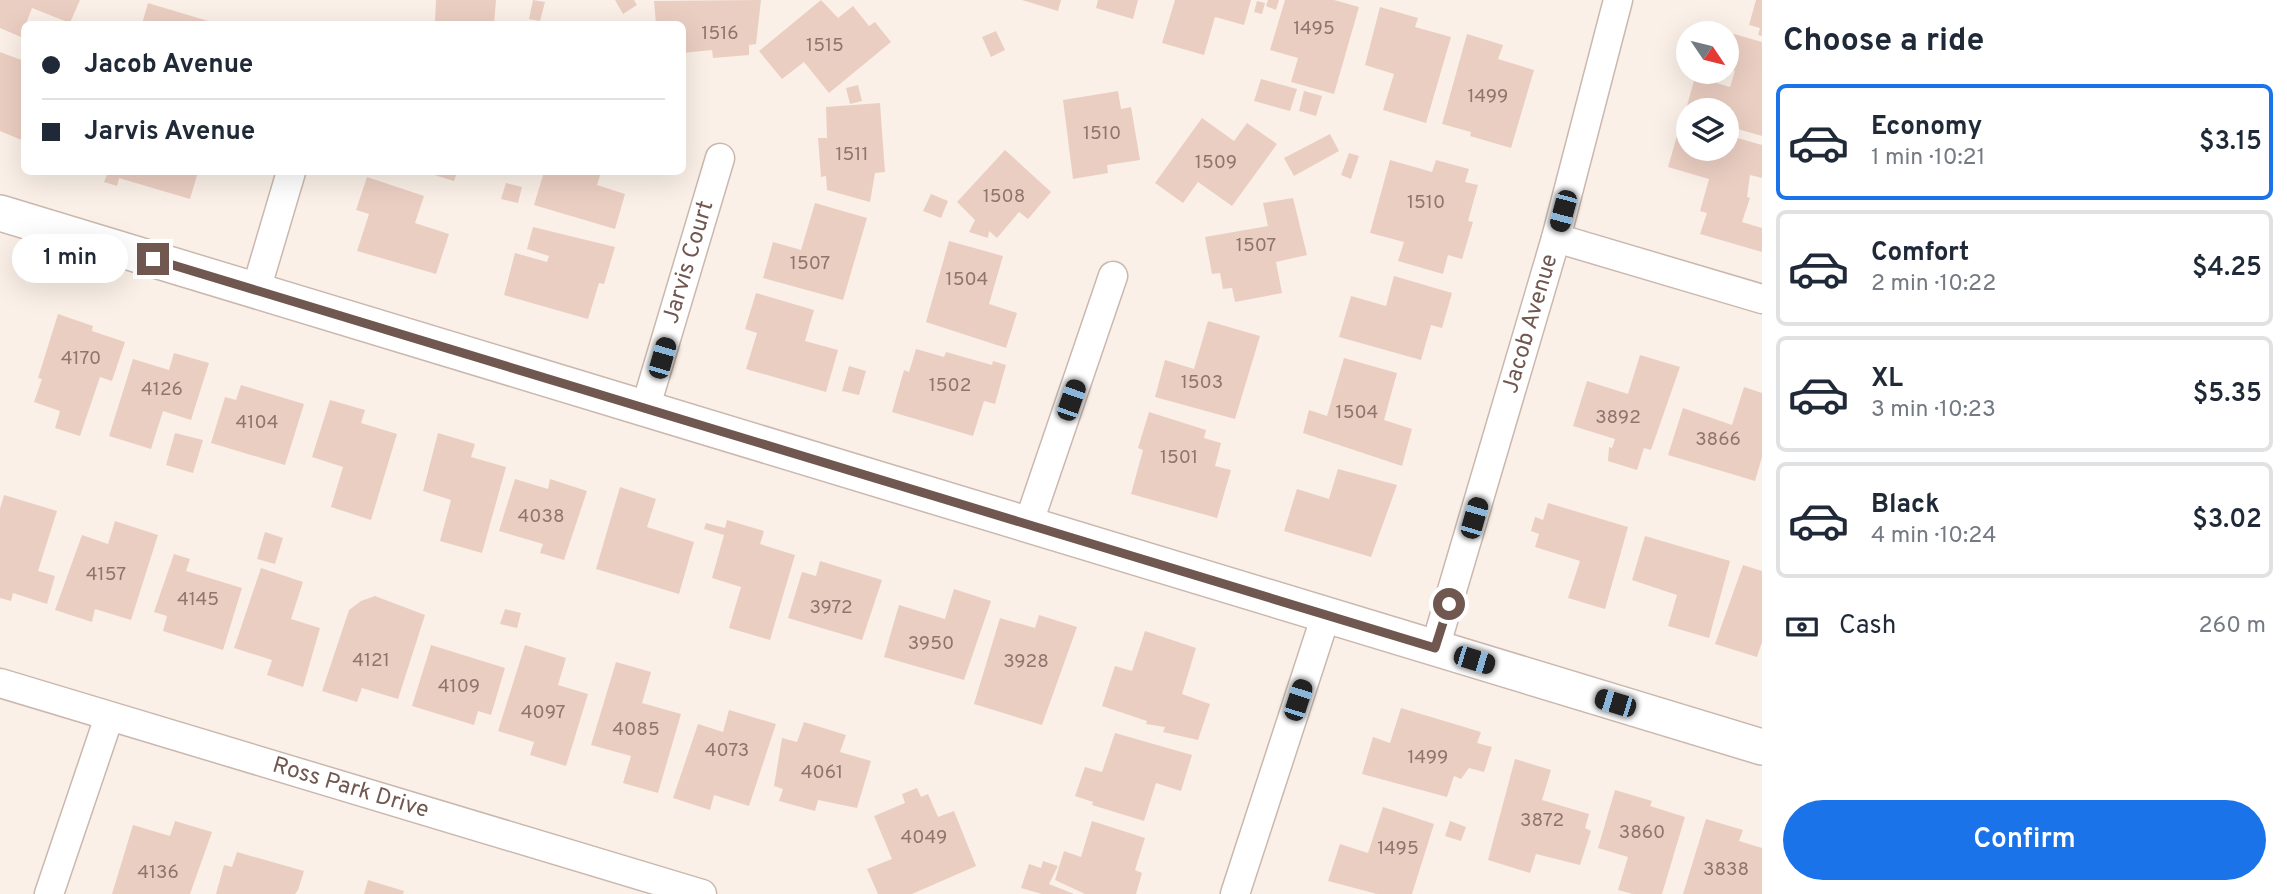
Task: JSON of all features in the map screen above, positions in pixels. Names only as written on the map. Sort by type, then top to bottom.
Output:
[{"type":"street","name":"Jacob Avenue","points":[[1435,648],[1556,237],[1618,0]]},
{"type":"street","name":"Jarvis Court","points":[[646,406],[720,158]]},
{"type":"street","points":[[256,290],[290,175]]},
{"type":"street","points":[[0,213],[646,406],[1028,525],[1762,747]]},
{"type":"street","points":[[1556,237],[1762,299]]},
{"type":"street","points":[[1028,525],[1114,276]]},
{"type":"street","points":[[1236,894],[1326,615]]},
{"type":"street","name":"Ross Park Drive","points":[[0,683],[702,894]]},
{"type":"street","points":[[49,894],[108,717]]},
{"type":"building","points":[[0,0],[80,0],[71,21],[32,8],[27,21],[21,21],[21,37],[0,28]]},
{"type":"building","points":[[436,0],[496,0],[494,21],[435,21]]},
{"type":"building","points":[[533,0],[545,2],[540,21],[529,19]]},
{"type":"building","points":[[615,0],[634,0],[637,5],[623,14]]},
{"type":"building","points":[[761,0],[756,44],[749,45],[749,55],[713,58],[712,50],[686,53],[686,21],[656,21],[654,1]]},
{"type":"building","points":[[821,0],[838,18],[853,6],[869,26],[875,22],[891,42],[829,93],[804,62],[782,79],[759,51]]},
{"type":"building","points":[[1022,0],[1061,0],[1058,11]]},
{"type":"building","points":[[1098,0],[1138,0],[1133,19],[1096,8]]},
{"type":"building","points":[[1175,0],[1251,0],[1244,25],[1215,17],[1204,55],[1162,43]]},
{"type":"building","points":[[1268,0],[1279,0],[1276,10],[1266,6]]},
{"type":"building","points":[[1285,0],[1334,0],[1359,7],[1334,94],[1291,82],[1298,58],[1270,50]]},
{"type":"building","points":[[1756,0],[1762,0],[1762,36],[1758,35],[1760,28],[1749,25]]},
{"type":"building","points":[[1257,1],[1265,3],[1262,14],[1254,12]]},
{"type":"building","points":[[148,3],[208,21],[143,21]]},
{"type":"building","points":[[1380,7],[1418,18],[1415,27],[1451,37],[1426,123],[1383,110],[1394,74],[1365,65]]},
{"type":"building","points":[[996,31],[1005,50],[991,57],[982,37]]},
{"type":"building","points":[[1467,34],[1503,45],[1498,59],[1534,70],[1511,148],[1470,136],[1471,132],[1442,124]]},
{"type":"building","points":[[1740,36],[1762,42],[1762,136],[1739,129],[1739,98],[1689,98],[1693,84],[1720,84],[1730,87],[1731,84],[1740,84]]},
{"type":"building","points":[[0,52],[21,60],[21,140],[0,131]]},
{"type":"building","points":[[1261,79],[1297,89],[1290,111],[1254,101]]},
{"type":"building","points":[[858,85],[862,101],[850,104],[846,88]]},
{"type":"building","points":[[1118,91],[1121,109],[1131,107],[1140,160],[1107,165],[1108,173],[1073,179],[1063,100]]},
{"type":"building","points":[[1304,91],[1322,96],[1316,116],[1299,111]]},
{"type":"building","points":[[880,103],[885,172],[875,173],[870,202],[827,190],[826,176],[821,177],[818,138],[827,138],[826,107]]},
{"type":"building","points":[[1202,118],[1234,141],[1247,123],[1277,144],[1232,206],[1198,182],[1183,203],[1155,183]]},
{"type":"building","points":[[1330,134],[1339,151],[1294,176],[1284,158]]},
{"type":"building","points":[[1739,138],[1762,145],[1762,178],[1750,175],[1747,197],[1750,198],[1742,222],[1762,228],[1762,252],[1700,234],[1707,213],[1700,211],[1709,179],[1668,167],[1676,139],[1676,161],[1739,161]]},
{"type":"building","points":[[1005,150],[1051,192],[1028,219],[1019,212],[997,238],[989,231],[988,238],[969,232],[975,220],[957,202]]},
{"type":"building","points":[[1349,153],[1359,156],[1351,179],[1341,175]]},
{"type":"building","points":[[1390,160],[1432,172],[1436,160],[1469,169],[1465,182],[1478,185],[1468,221],[1473,222],[1462,259],[1448,255],[1443,274],[1398,261],[1404,242],[1370,233]]},
{"type":"building","points":[[107,175],[197,175],[190,199],[119,178],[117,186],[104,182]]},
{"type":"building","points":[[435,175],[456,175],[454,181]]},
{"type":"building","points":[[543,175],[600,175],[597,185],[625,194],[615,229],[534,205]]},
{"type":"building","points":[[367,177],[424,196],[415,223],[449,234],[436,274],[357,251],[369,214],[356,210]]},
{"type":"building","points":[[506,183],[522,187],[518,203],[501,199]]},
{"type":"building","points":[[931,194],[948,201],[941,218],[923,211]]},
{"type":"building","points":[[1293,198],[1307,255],[1276,262],[1282,293],[1235,302],[1232,288],[1223,289],[1220,273],[1212,274],[1205,237],[1268,226],[1263,203]]},
{"type":"building","points":[[815,203],[867,218],[843,300],[763,278],[773,242],[801,250]]},
{"type":"building","points":[[533,227],[615,247],[604,284],[599,283],[588,319],[504,295],[515,253],[547,262],[549,256],[527,249]]},
{"type":"building","points":[[949,241],[1003,256],[989,304],[1017,313],[1006,348],[926,322]]},
{"type":"building","points":[[1394,276],[1452,293],[1442,328],[1431,325],[1421,360],[1339,337],[1351,296],[1386,306]]},
{"type":"building","points":[[756,293],[814,310],[805,341],[838,350],[826,392],[746,369],[757,333],[745,329]]},
{"type":"building","points":[[58,314],[93,326],[92,331],[125,342],[112,381],[100,377],[80,436],[55,428],[60,411],[34,402],[42,379],[38,378]]},
{"type":"building","points":[[1208,321],[1260,336],[1235,419],[1155,397],[1165,360],[1194,369]]},
{"type":"building","points":[[916,349],[944,357],[946,352],[992,365],[993,361],[1006,365],[995,404],[984,401],[973,436],[892,412],[904,370],[909,372]]},
{"type":"building","points":[[174,353],[209,363],[191,420],[163,411],[151,449],[109,436],[133,359],[169,370]]},
{"type":"building","points":[[1640,355],[1680,367],[1651,450],[1644,448],[1637,470],[1608,461],[1609,447],[1612,448],[1615,439],[1573,426],[1587,381],[1628,394]]},
{"type":"building","points":[[1344,358],[1397,373],[1384,420],[1412,429],[1402,466],[1303,433],[1309,410],[1327,416]]},
{"type":"building","points":[[849,366],[866,371],[859,395],[842,391]]},
{"type":"building","points":[[241,385],[304,404],[285,465],[211,443],[225,397],[236,400]]},
{"type":"building","points":[[1744,387],[1762,393],[1762,457],[1755,481],[1668,455],[1683,408],[1732,425]]},
{"type":"building","points":[[330,400],[365,410],[361,423],[397,434],[371,520],[331,507],[343,467],[312,457]]},
{"type":"building","points":[[1149,412],[1206,430],[1204,438],[1221,443],[1215,466],[1231,470],[1217,518],[1131,494],[1143,450],[1138,448]]},
{"type":"building","points":[[175,433],[203,440],[193,473],[166,465]]},
{"type":"building","points":[[438,433],[475,444],[471,457],[506,467],[482,553],[440,541],[451,500],[423,491]]},
{"type":"building","points":[[1338,469],[1397,485],[1371,557],[1284,531],[1297,489],[1329,499]]},
{"type":"building","points":[[515,479],[548,489],[550,479],[587,491],[564,560],[540,553],[543,544],[499,531]]},
{"type":"building","points":[[620,487],[656,499],[647,527],[694,542],[679,594],[596,569]]},
{"type":"building","points":[[4,495],[57,511],[38,571],[55,576],[47,604],[13,593],[11,601],[0,598],[0,509]]},
{"type":"building","points":[[1548,503],[1628,527],[1605,609],[1568,598],[1580,561],[1535,547],[1539,534],[1531,531],[1535,517],[1543,520]]},
{"type":"building","points":[[727,520],[764,531],[760,544],[795,555],[770,640],[729,628],[741,587],[712,578],[724,535],[704,529],[706,523],[725,528]]},
{"type":"building","points":[[115,521],[158,535],[131,620],[95,609],[92,622],[55,610],[82,535],[108,544]]},
{"type":"building","points":[[265,532],[283,538],[275,564],[257,559]]},
{"type":"building","points":[[1645,536],[1730,561],[1709,638],[1668,626],[1677,595],[1632,580]]},
{"type":"building","points":[[174,554],[190,559],[186,571],[242,588],[223,650],[163,631],[167,616],[154,612]]},
{"type":"building","points":[[820,561],[882,580],[862,640],[788,618],[802,572],[816,576]]},
{"type":"building","points":[[1743,565],[1762,571],[1762,642],[1757,657],[1715,644]]},
{"type":"building","points":[[261,568],[303,582],[291,619],[320,628],[303,687],[267,675],[272,660],[234,648]]},
{"type":"building","points":[[954,589],[991,601],[964,680],[884,657],[899,605],[945,619]]},
{"type":"building","points":[[375,596],[425,615],[398,699],[362,688],[357,702],[322,691],[349,610],[361,601]]},
{"type":"building","points":[[505,609],[521,613],[517,628],[500,624]]},
{"type":"building","points":[[1039,615],[1077,627],[1042,725],[974,704],[1000,618],[1035,628]]},
{"type":"building","points":[[1145,631],[1196,648],[1182,694],[1210,704],[1198,740],[1163,732],[1165,727],[1146,724],[1147,721],[1102,706],[1115,666],[1132,671]]},
{"type":"building","points":[[431,645],[505,668],[491,715],[478,711],[474,725],[412,706]]},
{"type":"building","points":[[525,645],[566,658],[558,685],[588,694],[566,766],[530,755],[534,742],[498,731]]},
{"type":"building","points":[[616,662],[651,672],[642,703],[681,714],[658,793],[623,783],[631,756],[591,745]]},
{"type":"building","points":[[1401,708],[1481,732],[1477,743],[1492,747],[1484,772],[1469,768],[1461,779],[1454,776],[1447,797],[1362,774],[1373,737],[1390,743]]},
{"type":"building","points":[[729,710],[776,724],[749,806],[714,795],[710,810],[673,798],[698,724],[723,732]]},
{"type":"building","points":[[804,722],[846,735],[840,752],[871,761],[857,808],[818,800],[815,811],[779,801],[783,789],[774,786],[782,738],[797,742]]},
{"type":"building","points":[[1115,733],[1192,755],[1181,791],[1156,783],[1144,821],[1092,805],[1093,802],[1075,796],[1085,767],[1102,772]]},
{"type":"building","points":[[1515,759],[1551,770],[1542,800],[1589,814],[1585,828],[1591,831],[1580,865],[1536,854],[1530,873],[1488,860]]},
{"type":"building","points":[[917,788],[921,797],[928,794],[938,817],[954,811],[976,866],[912,894],[878,894],[867,869],[892,859],[874,816],[905,803],[902,794]]},
{"type":"building","points":[[1615,790],[1652,801],[1650,806],[1685,817],[1662,894],[1633,894],[1618,890],[1628,857],[1598,848]]},
{"type":"building","points":[[1383,807],[1434,824],[1412,894],[1377,894],[1328,881],[1340,844],[1368,853]]},
{"type":"building","points":[[1706,819],[1743,830],[1739,841],[1762,848],[1762,894],[1683,894]]},
{"type":"building","points":[[175,821],[212,832],[190,894],[112,894],[133,825],[170,836]]},
{"type":"building","points":[[1092,821],[1145,838],[1135,870],[1142,873],[1136,894],[1085,894],[1055,880],[1064,851],[1081,857]]},
{"type":"building","points":[[1450,821],[1466,827],[1461,841],[1445,836]]},
{"type":"building","points":[[237,852],[304,871],[298,890],[295,894],[216,894],[224,865],[232,867]]},
{"type":"building","points":[[1043,861],[1058,866],[1049,884],[1074,894],[1042,894],[1021,888],[1029,864],[1041,868]]},
{"type":"building","points":[[368,880],[404,891],[403,894],[364,894]]},
{"type":"route","points":[[153,259],[646,406],[1435,648],[1449,604]]}]
